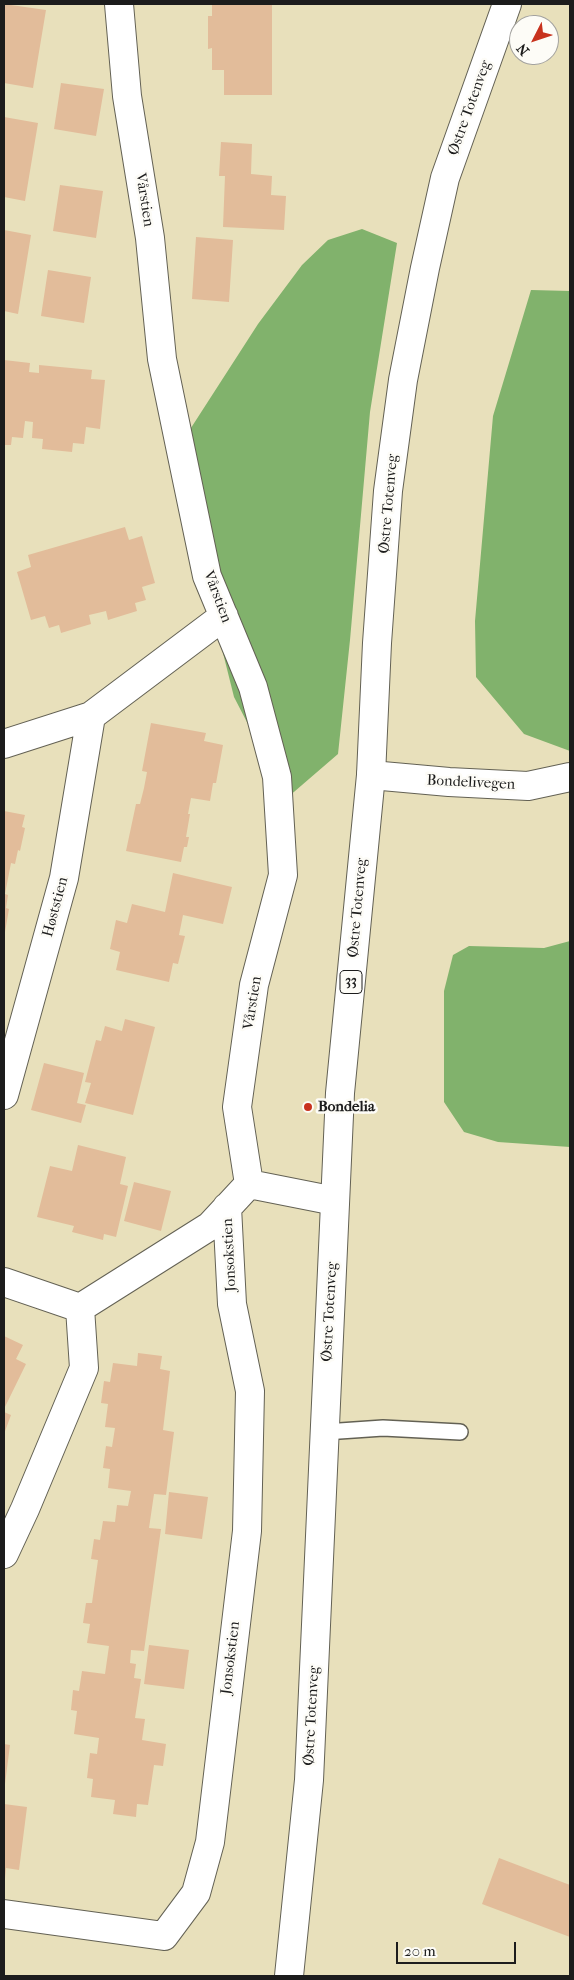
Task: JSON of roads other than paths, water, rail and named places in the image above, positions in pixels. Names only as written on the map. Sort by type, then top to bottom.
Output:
[{"type":"street","points":[[102,4],[122,34]]},
{"type":"street","name":"Vårstien","points":[[119,4],[127,96],[152,258],[162,359],[207,576],[254,687],[277,777],[283,875],[254,985],[237,1107],[249,1184]]},
{"type":"street","name":"Østre Totenveg","points":[[289,1976],[309,1780],[340,1093],[371,775],[377,643],[388,491],[403,380],[424,268],[445,178],[507,4]]},
{"type":"street","points":[[4,744],[91,716],[224,616]]},
{"type":"street","name":"Høststien","points":[[4,1095],[64,878],[91,716]]},
{"type":"street","name":"Bondelivegen","points":[[371,775],[449,782],[528,786],[570,777]]},
{"type":"street","points":[[249,1184],[335,1201]]},
{"type":"street","name":"Jonsokstien","points":[[80,1308],[210,1226],[249,1184]]},
{"type":"street","name":"Jonsokstien","points":[[4,1914],[164,1936],[196,1893],[210,1842],[247,1531],[250,1391],[232,1304],[228,1207]]},
{"type":"street","points":[[4,1282],[80,1308],[84,1368],[26,1509],[4,1554]]},
{"type":"lane","points":[[325,1432],[383,1428],[460,1432]]},
{"type":"place","name":"Bondelia","points":[[308,1107]]}]
